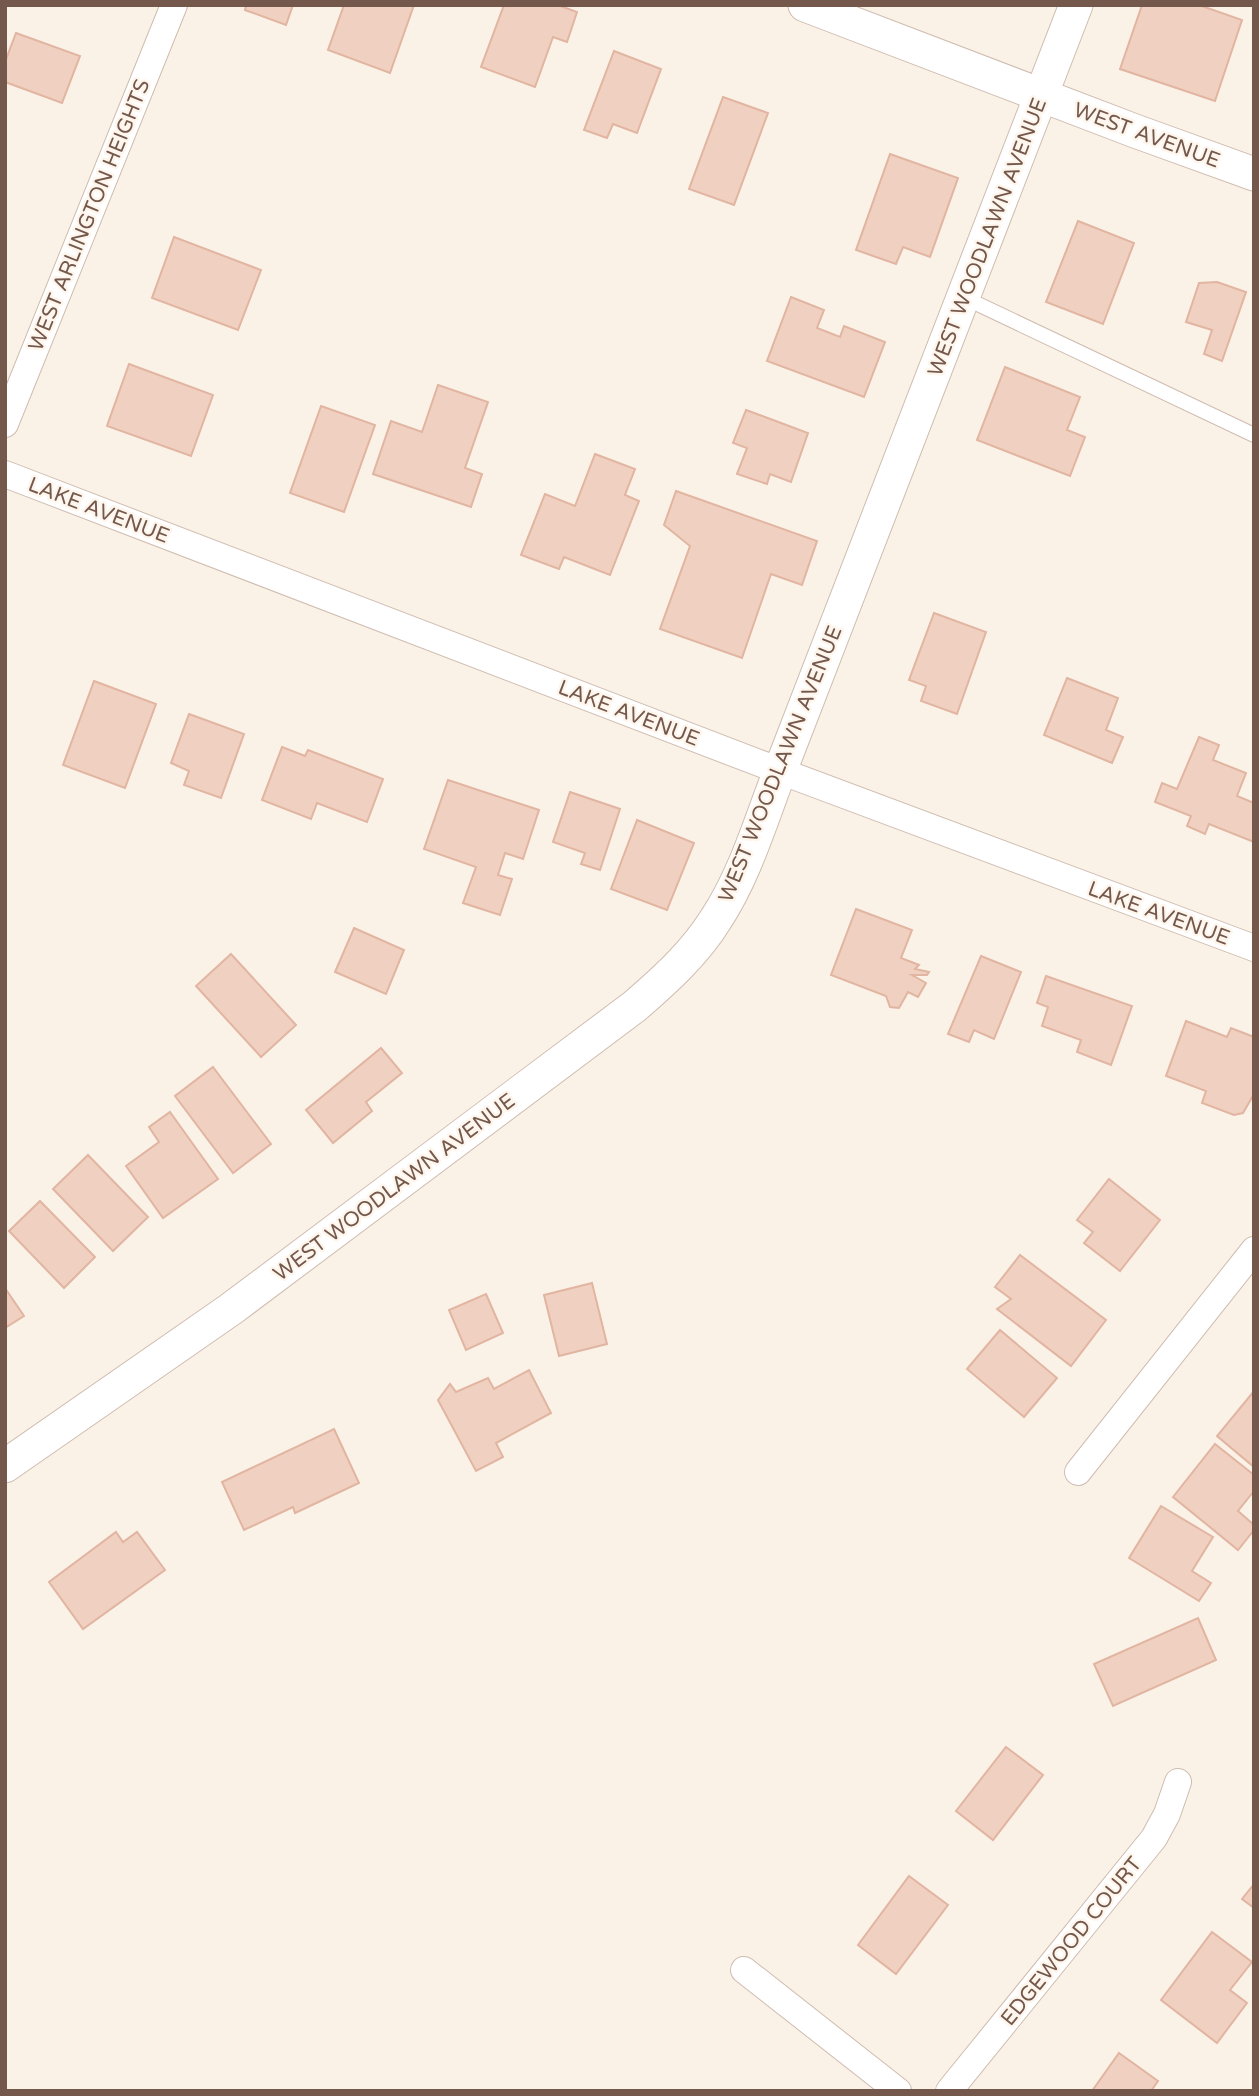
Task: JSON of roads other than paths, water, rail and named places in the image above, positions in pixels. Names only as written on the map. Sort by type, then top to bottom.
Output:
[{"type":"street","name":"WEST ARLINGTON HEIGHTS","points":[[5,424],[174,5]]},
{"type":"street","name":"WEST AVENUE","points":[[805,5],[1254,174]]},
{"type":"street","name":"WEST WOODLAWN AVENUE","points":[[5,1466],[231,1309],[614,1022],[664,982],[692,952],[716,919],[735,883],[1076,5]]},
{"type":"street","name":"LAKE AVENUE","points":[[5,474],[780,771],[1254,948]]},
{"type":"street","points":[[1078,1472],[1254,1250]]},
{"type":"street","name":"EDGEWOOD COURT","points":[[949,2091],[1154,1838],[1167,1814],[1178,1782]]},
{"type":"street","points":[[744,1970],[898,2091]]},
{"type":"lane","points":[[963,297],[1254,435]]}]
